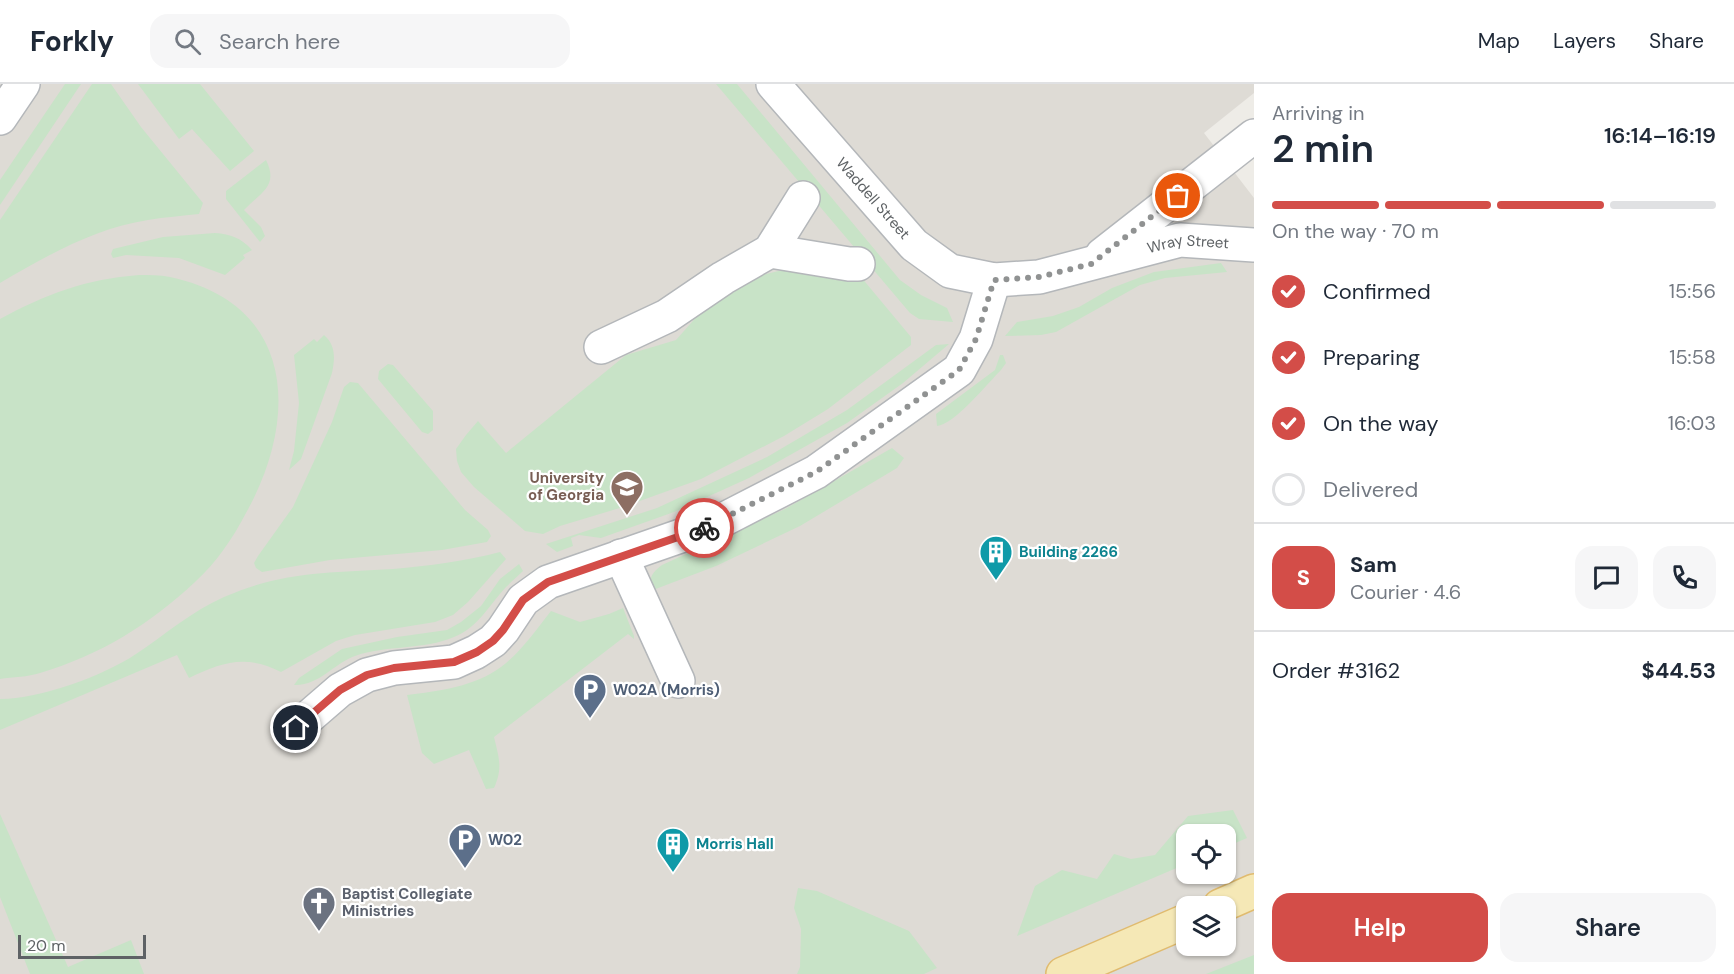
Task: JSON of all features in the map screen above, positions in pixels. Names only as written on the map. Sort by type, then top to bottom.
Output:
[{"type":"main road","points":[[1236,899],[1254,891]]},
{"type":"main road","points":[[1063,974],[1176,925]]},
{"type":"street","points":[[0,118],[23,84]]},
{"type":"street","name":"Waddell Street","points":[[773,84],[914,245],[950,271],[994,280],[1039,277],[1091,264]]},
{"type":"street","points":[[1091,264],[1254,137]]},
{"type":"street","points":[[600,347],[667,316],[723,278],[770,251],[803,198]]},
{"type":"street","name":"Wray Street","points":[[1091,264],[1180,240],[1254,245]]},
{"type":"street","points":[[770,251],[858,264]]},
{"type":"street","points":[[296,728],[340,690],[367,675],[394,668],[454,662],[477,652],[499,635],[523,600],[536,589],[555,579],[715,524],[816,472],[959,370],[976,339],[994,280]]},
{"type":"street","points":[[621,556],[678,681]]},
{"type":"shaded area","name":"University of Georgia","points":[[0,84],[1254,84],[1254,93],[1204,133],[1254,198],[1254,974],[0,974]]},
{"type":"green space","points":[[65,84],[81,84],[0,205],[0,180]]},
{"type":"green space","points":[[92,84],[111,84],[141,127],[203,203],[199,214],[148,220],[109,229],[71,244],[0,283],[0,220]]},
{"type":"green space","points":[[138,84],[200,84],[254,151],[230,171],[192,129],[179,139]]},
{"type":"green space","points":[[716,84],[737,84],[900,280],[921,295],[947,308],[953,322],[919,319],[910,313]]},
{"type":"green space","points":[[266,160],[270,176],[269,182],[262,193],[244,210],[261,227],[265,236],[260,242],[226,199],[226,191]]},
{"type":"green space","points":[[215,233],[235,237],[252,250],[243,255],[245,258],[225,275],[179,258],[126,255],[113,258],[111,254],[113,249],[163,237]]},
{"type":"green space","points":[[816,262],[856,271],[911,337],[911,345],[828,409],[784,436],[701,479],[623,507],[560,526],[543,534],[525,531],[474,487],[461,472],[456,449],[478,421],[506,453],[626,355],[676,340],[714,297],[762,275]]},
{"type":"green space","points":[[1221,263],[1227,272],[1165,278],[1140,285],[1056,332],[1041,335],[1005,336],[1017,322],[1053,316],[1079,307],[1112,288],[1154,272]]},
{"type":"green space","points":[[139,275],[170,277],[212,291],[242,312],[263,338],[275,370],[278,404],[274,440],[263,477],[230,541],[203,575],[160,612],[123,637],[62,666],[35,674],[0,679],[0,319],[67,289],[101,280]]},
{"type":"green space","points":[[324,335],[331,343],[334,353],[332,373],[301,459],[289,470],[294,451],[299,403],[294,355],[314,339],[317,342]]},
{"type":"green space","points":[[949,344],[903,383],[847,423],[749,478],[674,512],[601,538],[579,535],[571,538],[573,546],[557,552],[546,544],[657,508],[767,457],[847,410],[936,345]]},
{"type":"green space","points":[[1000,355],[1003,355],[1006,363],[1001,370],[952,419],[937,426],[936,414],[995,370]]},
{"type":"green space","points":[[388,364],[393,365],[433,411],[433,430],[428,434],[422,432],[378,379],[379,371]]},
{"type":"green space","points":[[350,382],[358,383],[465,510],[488,530],[491,536],[487,542],[442,550],[330,560],[262,572],[256,568],[254,563],[258,556],[293,507],[332,422],[344,387]]},
{"type":"green space","points":[[892,448],[904,458],[897,468],[800,526],[716,566],[653,590],[652,576],[662,565],[785,509]]},
{"type":"green space","points":[[500,552],[506,559],[468,602],[453,615],[435,622],[355,635],[336,641],[281,672],[256,663],[234,662],[223,664],[189,678],[177,655],[0,730],[0,699],[52,691],[89,678],[136,654],[201,609],[246,588],[307,575],[420,566],[460,561]]},
{"type":"green space","points":[[519,564],[523,571],[506,587],[477,622],[463,633],[430,644],[379,650],[355,656],[311,682],[294,685],[299,678],[342,649],[397,637],[447,630],[481,606],[500,579]]},
{"type":"green space","points":[[623,608],[634,639],[628,634],[494,737],[499,757],[499,769],[494,788],[486,789],[469,750],[434,764],[422,753],[407,695],[468,684],[490,674],[501,667],[528,641],[551,611],[580,622]]},
{"type":"green space","points":[[1233,810],[1247,838],[1236,843],[1236,824],[1181,824],[1188,816]]},
{"type":"green space","points":[[0,814],[68,967],[131,940],[144,974],[30,974],[0,897]]},
{"type":"green space","points":[[1176,830],[1176,868],[1017,936],[1035,886],[1062,870],[1097,879],[1114,854],[1131,859],[1155,855]]},
{"type":"green space","points":[[798,888],[817,891],[909,931],[937,968],[924,974],[797,974],[800,967],[801,929],[794,908]]},
{"type":"green space","points":[[1254,955],[1254,974],[1206,974]]},
{"type":"way so far","points":[[704,528],[816,472],[959,370],[976,339],[994,280],[1039,277],[1091,264],[1178,196]]},
{"type":"place","name":"University of Georgia","points":[[627,516]]},
{"type":"place","name":"Building 2266","points":[[996,581]]},
{"type":"place","name":"W02A (Morris)","points":[[590,719]]},
{"type":"place","name":"W02","points":[[465,869]]},
{"type":"place","name":"Morris Hall","points":[[673,873]]},
{"type":"place","name":"Baptist Collegiate Ministries","points":[[319,932]]},
{"type":"route","points":[[296,728],[340,690],[367,675],[394,668],[454,662],[477,652],[493,641],[506,627],[523,600],[548,582],[704,528]]}]
